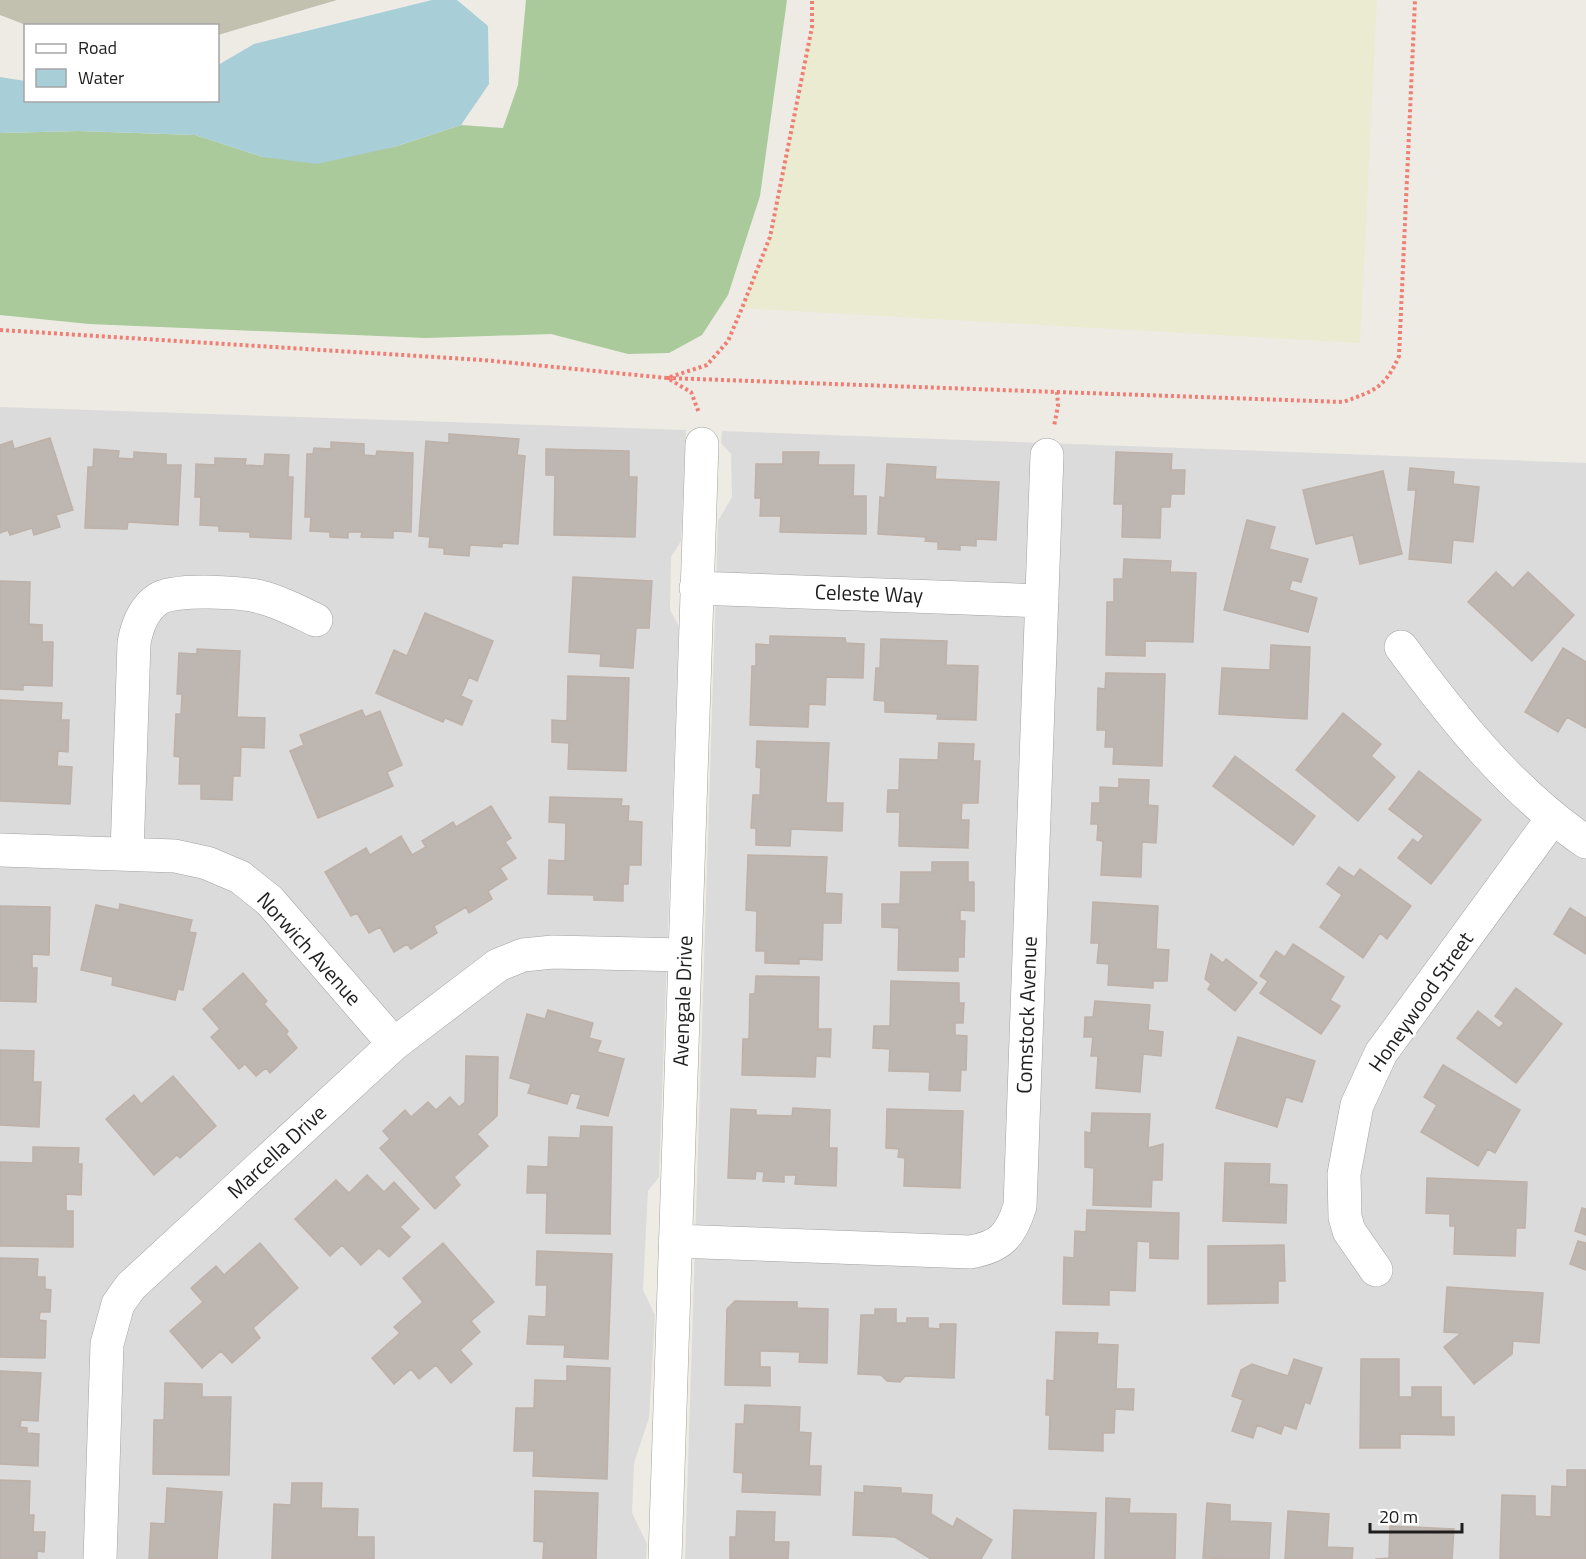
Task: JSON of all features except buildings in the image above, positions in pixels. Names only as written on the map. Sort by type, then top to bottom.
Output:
[{"type":"street","name":"Avengale Drive","points":[[665,1559],[702,444]]},
{"type":"street","name":"Comstock Avenue","points":[[675,1240],[970,1252],[989,1249],[1014,1227],[1020,1206],[1047,455]]},
{"type":"street","name":"Celeste Way","points":[[696,588],[1042,601]]},
{"type":"street","points":[[127,855],[134,643],[137,626],[145,611],[158,598],[174,593],[251,595],[266,598],[316,620]]},
{"type":"street","points":[[1401,647],[1450,713],[1552,819],[1586,842]]},
{"type":"street","name":"Honeywood Street","points":[[1376,1270],[1349,1231],[1345,1217],[1344,1174],[1357,1105],[1381,1053],[1552,819]]},
{"type":"street","name":"Norwich Avenue","points":[[0,850],[175,856],[207,863],[240,877],[270,901],[394,1044]]},
{"type":"street","name":"Marcella Drive","points":[[100,1559],[107,1344],[110,1323],[118,1304],[131,1286],[394,1044],[488,971],[511,958],[553,952],[684,955]]},
{"type":"path","points":[[667,378],[707,365],[728,341],[770,237],[812,27],[812,0]]},
{"type":"path","points":[[0,330],[483,360],[667,378],[1343,402],[1376,390],[1391,374],[1399,356],[1414,0]]},
{"type":"path","points":[[667,378],[691,392],[699,409],[702,444]]},
{"type":"path","points":[[1047,455],[1058,406],[1057,392]]},
{"type":"shaded area","points":[[0,0],[337,0],[219,35],[219,24],[24,24],[0,15]]},
{"type":"shaded area","points":[[0,407],[686,430],[681,541],[671,557],[670,610],[679,626],[659,1177],[648,1191],[643,1290],[655,1315],[649,1418],[634,1463],[632,1513],[647,1544],[646,1559],[0,1559]]},
{"type":"shaded area","points":[[722,431],[1586,463],[1586,1559],[685,1559],[718,521],[732,497],[731,454],[721,443]]},
{"type":"green space","points":[[526,0],[787,0],[760,196],[728,295],[702,335],[669,353],[628,354],[551,334],[426,338],[89,324],[0,315],[0,133],[79,131],[195,135],[263,157],[394,147],[461,125],[503,128],[518,85]]},
{"type":"green space","points":[[812,0],[1377,0],[1360,343],[742,308],[770,237],[812,27]]},
{"type":"water","points":[[432,0],[457,0],[488,26],[489,84],[461,125],[394,147],[317,164],[263,157],[195,135],[79,131],[0,133],[0,77],[24,81],[24,102],[219,102],[219,64],[254,44]]}]
